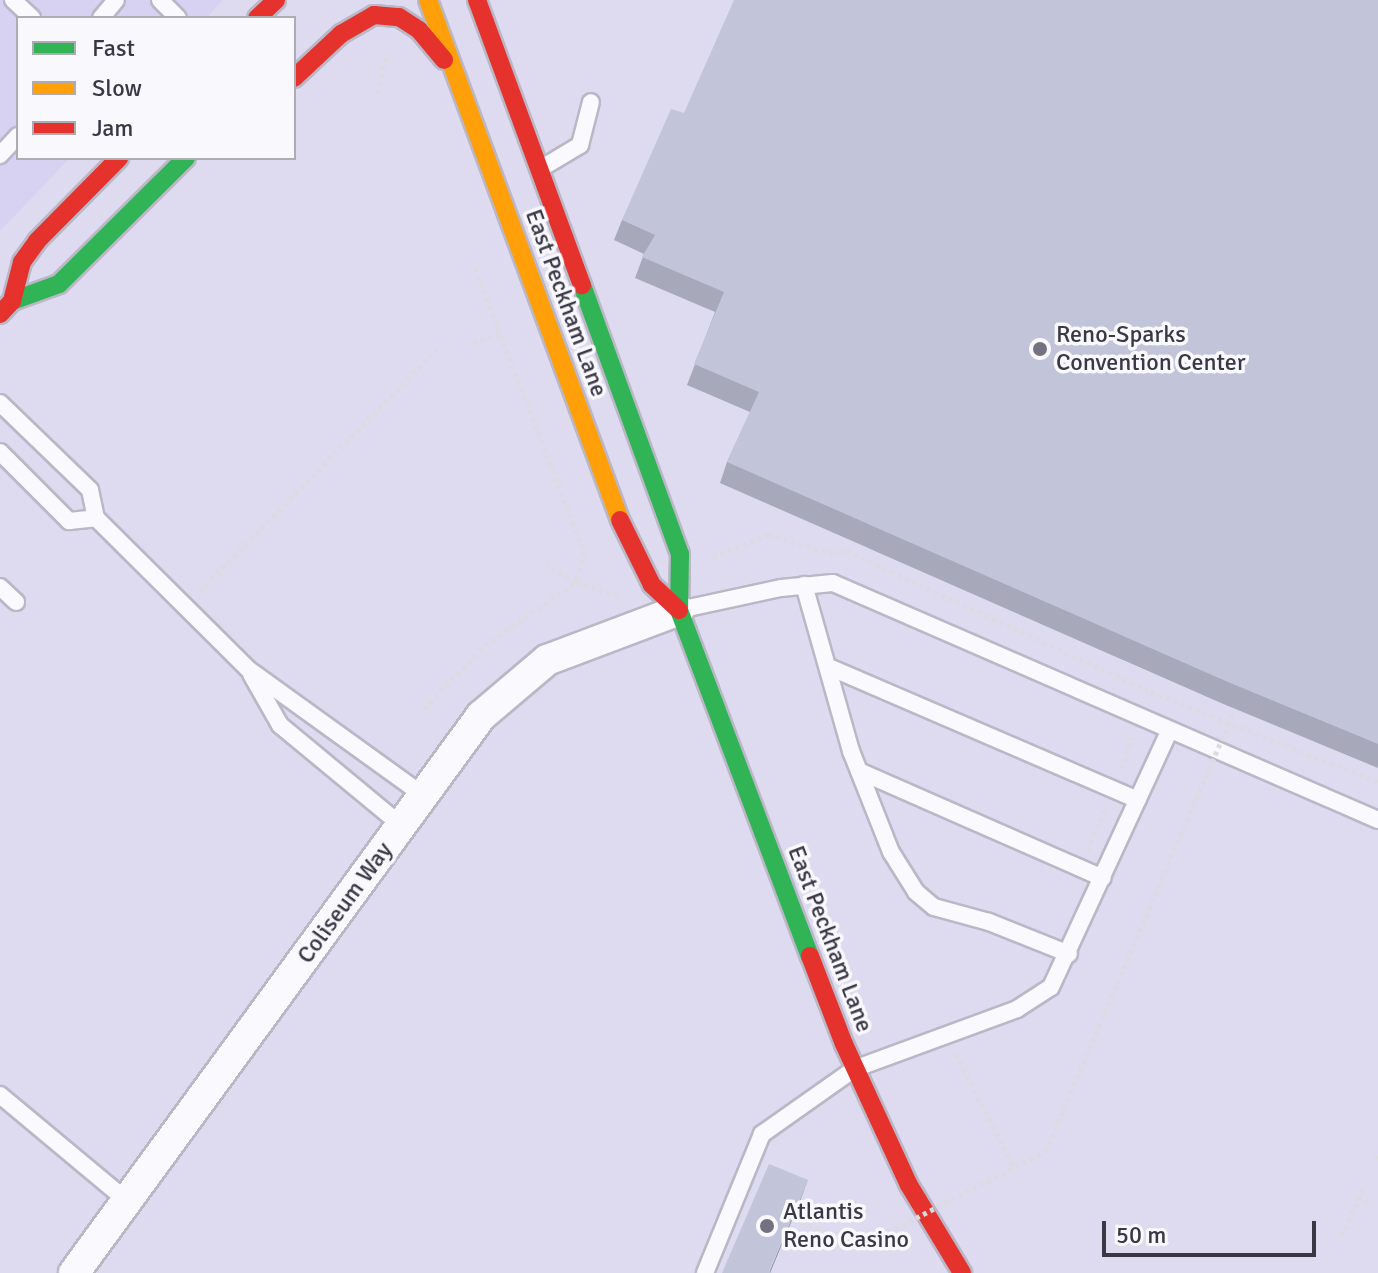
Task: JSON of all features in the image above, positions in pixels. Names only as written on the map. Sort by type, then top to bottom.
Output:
[{"type":"street","name":"East Peckham Lane","points":[[428,0],[628,542],[652,585],[679,610]]},
{"type":"street","name":"East Peckham Lane","points":[[477,0],[680,554],[679,610],[854,1069],[909,1185],[962,1273]]},
{"type":"street","points":[[296,76],[341,34],[374,15],[399,17],[419,30],[458,79]]},
{"type":"street","points":[[6,308],[22,262],[37,241],[117,160]]},
{"type":"street","points":[[6,308],[59,284],[184,160]]},
{"type":"street","name":"Coliseum Way","points":[[74,1273],[481,716],[536,668],[679,610]]},
{"type":"lane","points":[[13,0],[30,16]]},
{"type":"lane","points":[[103,16],[116,0]]},
{"type":"lane","points":[[163,1],[176,16]]},
{"type":"lane","points":[[539,170],[580,145],[591,102]]},
{"type":"lane","points":[[0,155],[16,138]]},
{"type":"lane","points":[[0,403],[90,490],[96,518],[248,669],[423,795]]},
{"type":"lane","points":[[0,452],[69,521],[96,518]]},
{"type":"lane","points":[[679,610],[804,585],[833,583],[1378,820]]},
{"type":"lane","points":[[804,585],[859,771],[891,852],[916,892],[934,907],[989,922],[1069,954]]},
{"type":"lane","points":[[0,587],[16,602]]},
{"type":"lane","points":[[829,667],[1138,800]]},
{"type":"lane","points":[[248,669],[280,725],[401,825]]},
{"type":"lane","points":[[705,1273],[762,1134],[854,1069],[1017,1009],[1051,987],[1069,954],[1170,730]]},
{"type":"lane","points":[[859,771],[1103,878]]},
{"type":"lane","points":[[0,1095],[79,1167],[127,1201]]},
{"type":"path","points":[[377,93],[395,44]]},
{"type":"path","points":[[424,709],[485,645],[576,582],[584,552],[475,268]]},
{"type":"path","points":[[473,342],[500,333]]},
{"type":"path","points":[[185,607],[437,349]]},
{"type":"path","points":[[708,559],[768,534],[819,550],[847,551],[1151,692],[1378,782]]},
{"type":"path","points":[[815,558],[819,550]]},
{"type":"path","points":[[547,565],[576,582],[617,595]]},
{"type":"path","points":[[793,1219],[859,1247],[1045,1152],[1235,709]]},
{"type":"path","points":[[1119,774],[1133,735]]},
{"type":"path","points":[[1086,851],[1108,804]]},
{"type":"path","points":[[947,1037],[1014,1168]]},
{"type":"path","points":[[1342,1236],[1363,1187]]},
{"type":"path","points":[[1358,1197],[1374,1203]]},
{"type":"shaded area","points":[[0,0],[223,0],[208,16],[16,16],[16,160],[68,160],[0,231]]},
{"type":"building","name":"Reno-Sparks Convention Center","points":[[734,0],[1378,0],[1378,744],[1228,682],[727,462],[759,392],[694,364],[724,292],[642,257],[655,235],[622,220],[671,109],[684,113]]},
{"type":"building","name":"Atlantis Reno Casino","points":[[769,1164],[808,1180],[769,1271],[772,1273],[722,1273]]},
{"type":"traffic: fast","points":[[12,301],[59,284],[184,160]]},
{"type":"traffic: fast","points":[[582,285],[680,554],[679,610],[810,956]]},
{"type":"traffic: slow","points":[[428,0],[620,520]]},
{"type":"traffic: jam","points":[[259,16],[276,0]]},
{"type":"traffic: jam","points":[[477,0],[582,285]]},
{"type":"traffic: jam","points":[[296,76],[341,34],[374,15],[399,17],[419,30],[444,60]]},
{"type":"traffic: jam","points":[[0,314],[12,301],[22,262],[37,241],[117,160]]},
{"type":"traffic: jam","points":[[620,520],[652,585],[679,610]]},
{"type":"traffic: jam","points":[[810,956],[844,1044],[909,1185],[962,1273]]},
{"type":"place","name":"Reno-Sparks Convention Center","points":[[1040,349]]},
{"type":"place","name":"Atlantis Reno Casino","points":[[767,1226]]}]
